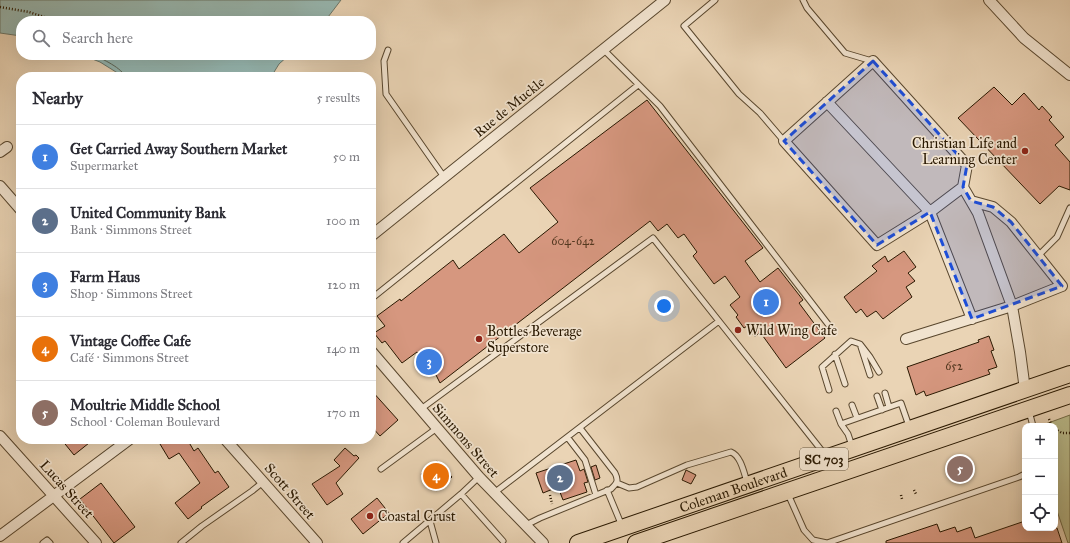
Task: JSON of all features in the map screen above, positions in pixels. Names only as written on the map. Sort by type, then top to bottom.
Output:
[{"type":"main road","name":"Coleman Boulevard","points":[[578,543],[1070,374]]},
{"type":"main road","points":[[898,454],[943,430],[1016,404],[1025,390]]},
{"type":"main road","name":"Coleman Boulevard","points":[[636,543],[1070,395]]},
{"type":"street","name":"Rue de Muckle","points":[[376,232],[664,0]]},
{"type":"street","points":[[989,0],[1024,38],[1070,75]]},
{"type":"street","points":[[963,187],[930,212],[877,245],[784,141],[873,61],[966,165],[963,187],[978,213],[1012,306],[1025,390]]},
{"type":"street","points":[[827,102],[930,212],[972,319]]},
{"type":"street","points":[[0,186],[16,204]]},
{"type":"street","points":[[906,339],[1012,306],[1062,286],[1011,222],[993,207],[971,201]]},
{"type":"street","name":"Simmons Street","points":[[376,358],[494,494],[543,543]]},
{"type":"street","name":"Lucas Street","points":[[0,436],[96,543]]},
{"type":"street","points":[[0,536],[123,444]]},
{"type":"street","name":"Scott Street","points":[[230,444],[264,481],[317,543]]},
{"type":"lane","points":[[715,0],[684,26],[739,94],[760,113],[784,141]]},
{"type":"lane","points":[[803,0],[807,8],[845,53],[873,61]]},
{"type":"lane","points":[[603,49],[660,106],[831,328]]},
{"type":"lane","points":[[388,50],[384,61],[386,94],[444,177]]},
{"type":"lane","points":[[376,295],[638,85]]},
{"type":"lane","points":[[1038,256],[1057,237],[1070,208]]},
{"type":"lane","points":[[421,409],[653,238],[827,458]]},
{"type":"lane","points":[[494,494],[719,321]]},
{"type":"lane","points":[[830,390],[822,367],[851,341],[860,344],[870,357],[878,372]]},
{"type":"lane","points":[[860,344],[870,375]]},
{"type":"lane","points":[[835,354],[845,384]]},
{"type":"lane","points":[[885,393],[889,407]]},
{"type":"lane","points":[[877,396],[882,410]]},
{"type":"lane","points":[[841,424],[901,403],[910,429]]},
{"type":"lane","points":[[852,405],[857,418]]},
{"type":"lane","points":[[1028,409],[1032,423]]},
{"type":"lane","points":[[836,411],[841,424],[848,434],[853,448]]},
{"type":"lane","points":[[381,469],[437,428]]},
{"type":"lane","points":[[525,526],[540,518],[607,490],[617,483],[618,478],[615,473],[580,428]]},
{"type":"lane","points":[[568,438],[585,460],[596,495]]},
{"type":"lane","points":[[617,483],[629,488],[637,487],[686,465],[731,452],[736,454],[748,485]]},
{"type":"lane","points":[[787,492],[804,530],[813,540],[827,543],[1022,476]]},
{"type":"lane","points":[[403,543],[479,477]]},
{"type":"lane","points":[[180,543],[264,481]]},
{"type":"lane","points":[[607,490],[622,528]]},
{"type":"lane","points":[[461,494],[503,541]]},
{"type":"lane","points":[[430,521],[436,543]]},
{"type":"lane","points":[[42,543],[47,540],[50,543]]},
{"type":"path","points":[[0,6],[42,16]]},
{"type":"path","points":[[1049,419],[1051,423]]},
{"type":"path","points":[[1058,431],[1062,433],[1070,433]]},
{"type":"path","points":[[914,490],[916,494]]},
{"type":"path","points":[[901,495],[902,499]]},
{"type":"highlighted area","points":[[873,61],[967,165],[963,187],[971,201],[993,207],[1011,222],[1062,286],[972,319],[930,212],[877,245],[784,141]]},
{"type":"green space","points":[[1070,415],[1070,543],[1068,543],[1058,514],[1058,423],[1048,423]]},
{"type":"water","points":[[0,0],[341,0],[329,16],[16,16],[16,35],[0,33]]},
{"type":"water","points":[[95,60],[283,60],[274,72],[116,72]]},
{"type":"building","name":"Christian Life and Learning Center","points":[[994,87],[1012,105],[1024,93],[1039,110],[1042,106],[1052,117],[1049,120],[1064,137],[1055,145],[1070,162],[1070,190],[1059,186],[1040,204],[958,118]]},
{"type":"building","points":[[647,100],[763,248],[745,261],[760,282],[778,268],[803,300],[799,303],[825,338],[786,368],[760,332],[755,337],[747,326],[744,328],[736,317],[738,315],[730,305],[740,297],[725,276],[714,284],[693,256],[697,252],[684,234],[678,238],[667,224],[658,231],[650,221],[440,383],[436,375],[417,352],[402,363],[385,341],[382,343],[376,336],[376,332],[385,326],[377,316],[400,299],[401,301],[453,260],[459,269],[504,234],[519,253],[558,222],[530,188]]},
{"type":"building","points":[[904,251],[916,267],[908,273],[915,281],[906,287],[912,297],[883,319],[876,311],[867,317],[861,309],[856,313],[844,297],[877,271],[872,266],[885,256],[888,262]]},
{"type":"building","points":[[989,336],[994,350],[991,351],[997,367],[988,370],[990,374],[926,396],[924,391],[916,395],[907,367],[979,342],[978,340]]},
{"type":"building","points":[[376,396],[398,420],[380,436],[376,432]]},
{"type":"building","points":[[65,444],[88,444],[74,455]]},
{"type":"building","points":[[160,444],[190,444],[194,451],[198,448],[215,473],[218,471],[229,487],[201,507],[202,508],[188,519],[175,503],[200,483],[179,453],[169,459]]},
{"type":"building","points":[[345,448],[354,456],[356,455],[359,458],[336,483],[343,494],[327,505],[312,484],[340,466],[334,460]]},
{"type":"building","points":[[576,460],[580,471],[584,469],[588,482],[584,483],[587,492],[563,500],[558,487],[543,493],[536,473]]},
{"type":"building","points":[[437,461],[452,477],[436,491],[421,474]]},
{"type":"building","points":[[596,465],[600,478],[595,480],[591,467]]},
{"type":"building","points":[[686,470],[696,475],[691,484],[682,480]]},
{"type":"building","points":[[101,483],[135,527],[114,543],[80,499]]},
{"type":"building","name":"Coastal Crust","points":[[377,498],[389,513],[363,534],[351,519]]},
{"type":"building","points":[[1022,522],[1022,531],[1058,531],[1062,543],[886,543],[886,541],[937,524],[940,532],[955,527],[957,532],[971,527],[975,538]]},
{"type":"place","name":"Christian Life and Learning Center","points":[[1025,151]]},
{"type":"place","name":"Get Carried Away Southern Market","points":[[766,302]]},
{"type":"place","name":"Wild Wing Cafe","points":[[738,330]]},
{"type":"place","name":"Bottles Beverage Superstore","points":[[479,339]]},
{"type":"place","name":"Farm Haus","points":[[429,362]]},
{"type":"place","name":"Moultrie Middle School","points":[[960,469]]},
{"type":"place","name":"Vintage Coffee Cafe","points":[[436,476]]},
{"type":"place","name":"United Community Bank","points":[[560,478]]},
{"type":"place","name":"Coastal Crust","points":[[370,516]]}]
